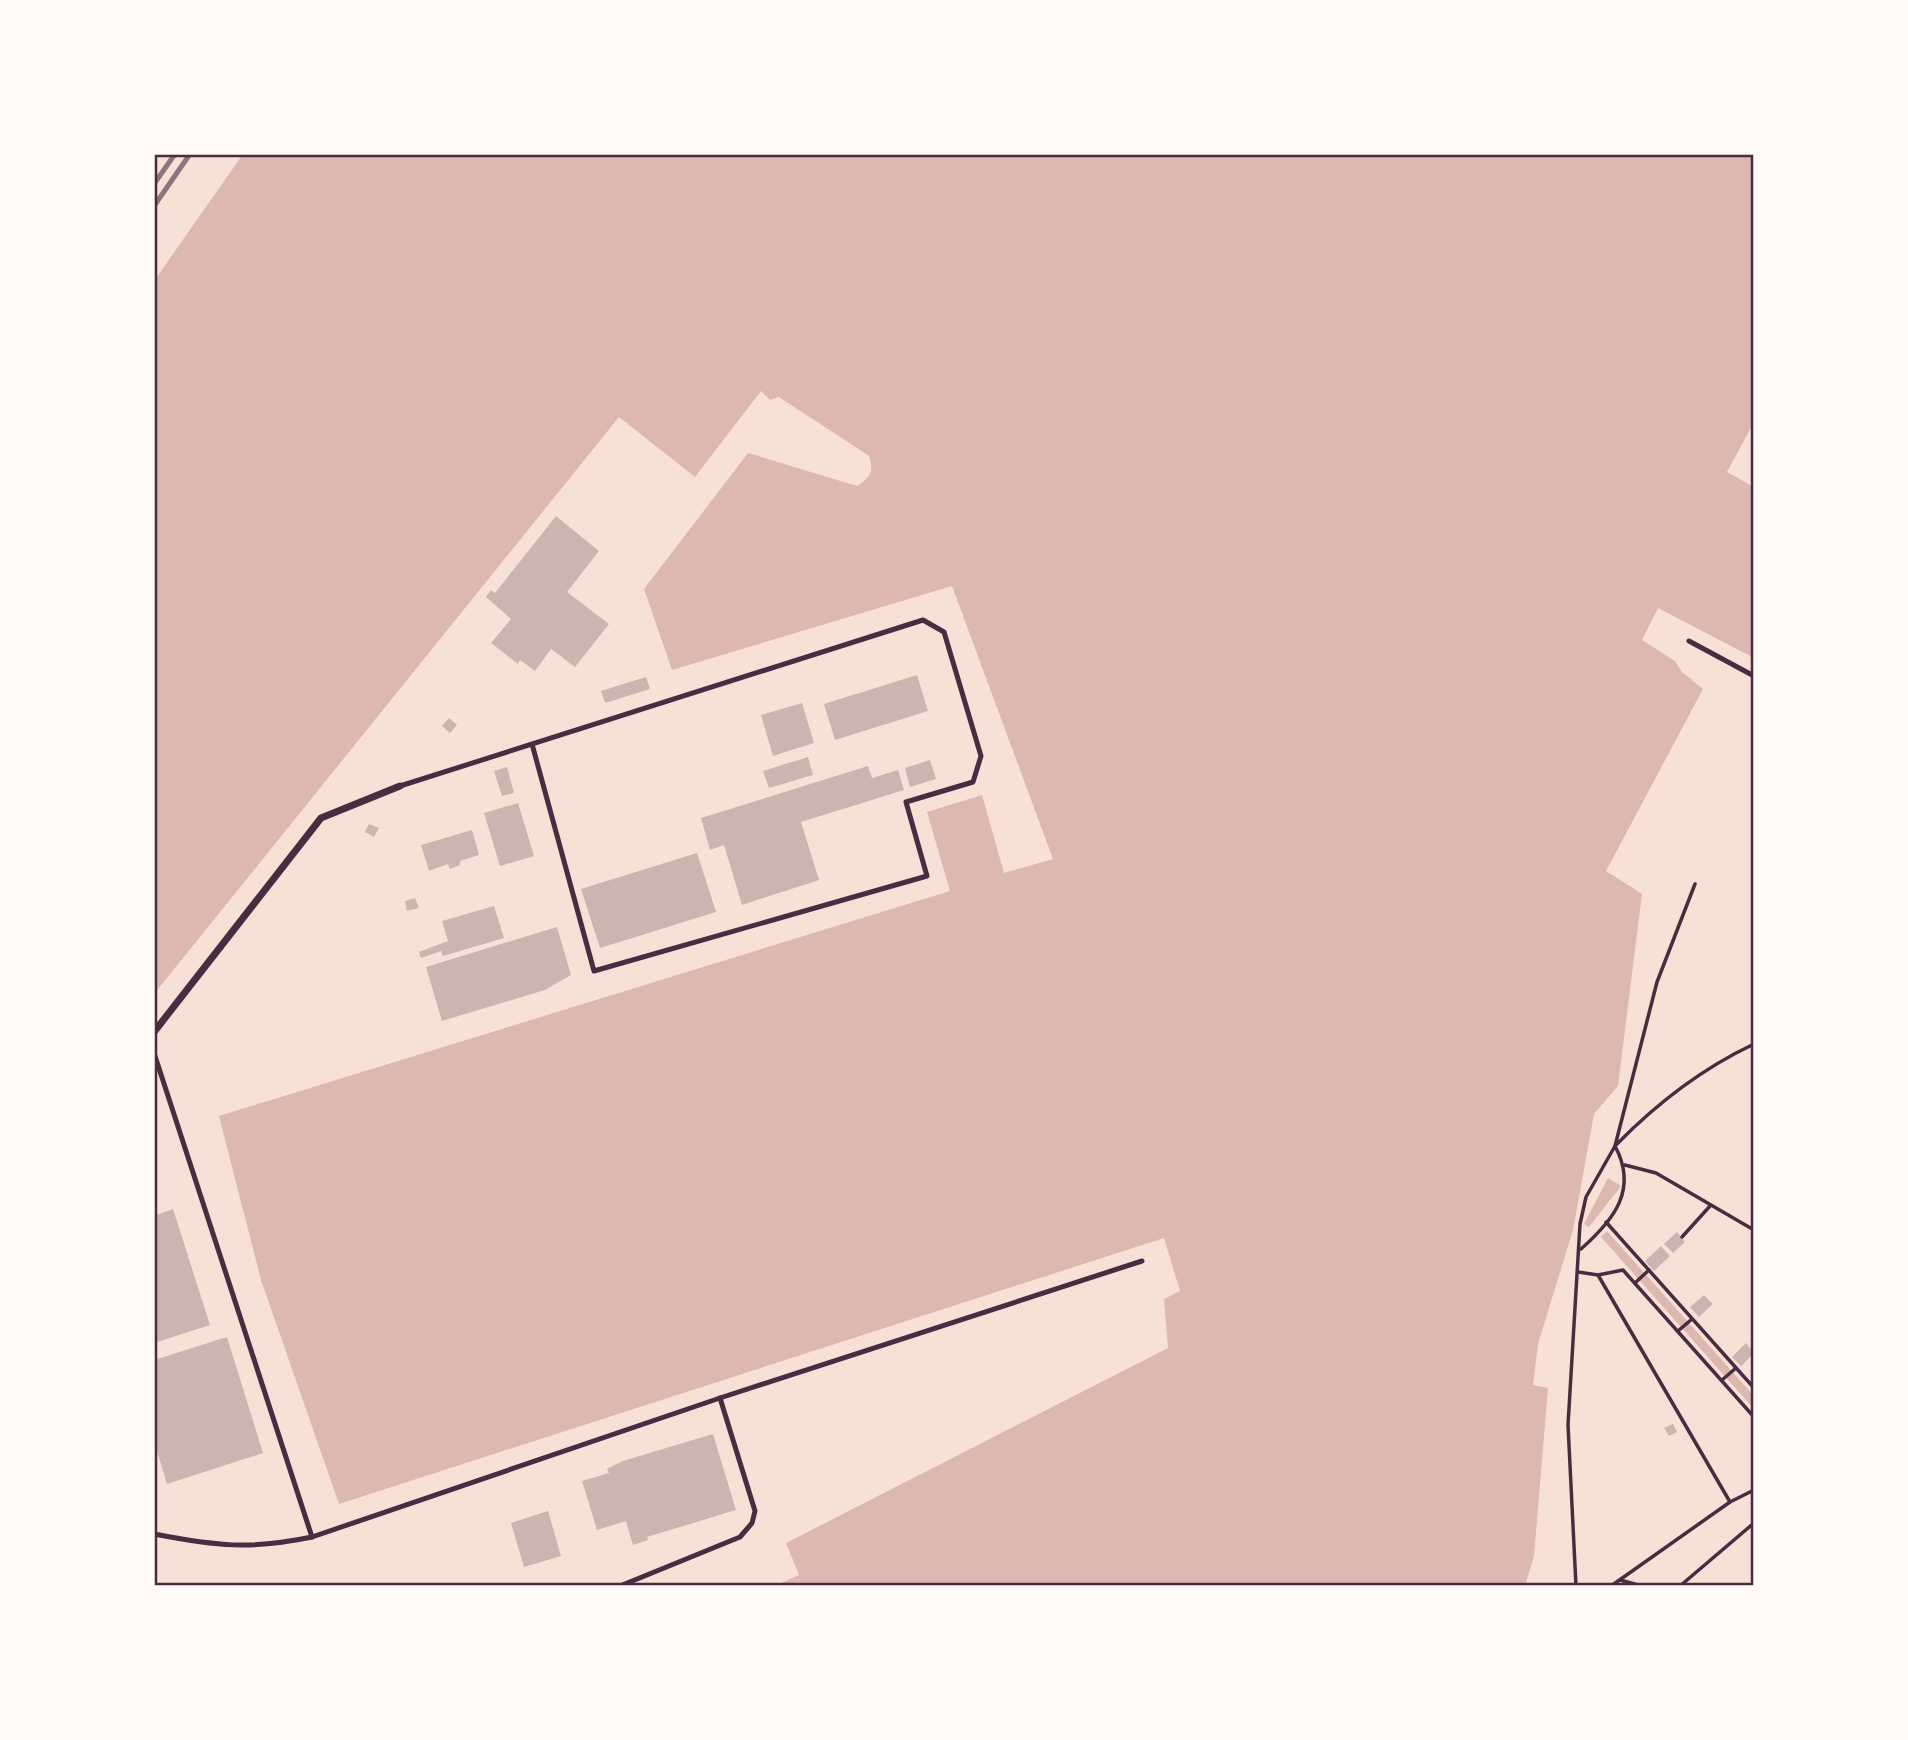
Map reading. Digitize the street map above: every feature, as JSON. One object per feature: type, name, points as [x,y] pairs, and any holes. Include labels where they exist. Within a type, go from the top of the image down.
[{"type":"street","points":[[154,1032],[321,818],[400,786]]},
{"type":"lane","points":[[400,786],[532,744],[923,620],[944,632],[981,755],[973,782],[906,802],[927,876],[594,971],[532,744]]},
{"type":"lane","points":[[1689,641],[1754,676]]},
{"type":"lane","points":[[154,1054],[313,1537]]},
{"type":"lane","points":[[154,1534],[223,1547],[273,1545],[313,1537],[720,1398],[1142,1261]]},
{"type":"lane","points":[[620,1586],[740,1537],[752,1522],[755,1511],[720,1398]]},
{"type":"path","points":[[1580,1250],[1606,1222],[1626,1185],[1625,1165],[1615,1146],[1657,982],[1695,884]]},
{"type":"path","points":[[1576,1586],[1568,1425],[1580,1224],[1586,1197],[1615,1146],[1641,1119],[1699,1073],[1754,1044]]},
{"type":"path","points":[[1625,1165],[1656,1173],[1754,1230]]},
{"type":"path","points":[[1682,1237],[1710,1206]]},
{"type":"path","points":[[1606,1222],[1754,1388]]},
{"type":"path","points":[[1578,1272],[1598,1275],[1622,1270],[1754,1417]]},
{"type":"path","points":[[1635,1283],[1649,1270]]},
{"type":"path","points":[[1598,1275],[1730,1502]]},
{"type":"path","points":[[1678,1331],[1692,1319]]},
{"type":"path","points":[[1722,1380],[1736,1367]]},
{"type":"path","points":[[1611,1586],[1730,1502],[1754,1490]]},
{"type":"path","points":[[1680,1586],[1754,1523]]},
{"type":"path","points":[[1620,1580],[1642,1586]]},
{"type":"shaded area","points":[[243,154],[1754,154],[1754,422],[1727,472],[1754,487],[1754,658],[1658,608],[1642,640],[1675,661],[1682,672],[1703,689],[1606,871],[1642,894],[1618,1086],[1594,1114],[1573,1230],[1538,1344],[1533,1385],[1548,1388],[1534,1556],[1525,1586],[774,1586],[799,1575],[786,1543],[1168,1348],[1164,1299],[1180,1291],[1164,1238],[339,1504],[261,1280],[219,1116],[950,891],[927,812],[982,795],[1004,873],[1053,859],[952,586],[672,670],[644,589],[748,453],[857,486],[870,473],[869,456],[779,397],[770,400],[761,391],[695,477],[619,417],[154,994],[154,281]]},
{"type":"shaded area","points":[[1608,1178],[1621,1186],[1589,1227],[1584,1224]]},
{"type":"shaded area","points":[[1607,1231],[1754,1396],[1754,1409],[1601,1237]]},
{"type":"building","points":[[556,516],[599,551],[567,592],[609,624],[575,667],[551,649],[535,671],[520,660],[518,664],[491,643],[511,619],[486,597],[491,590],[495,593]]},
{"type":"building","points":[[917,675],[928,711],[835,740],[824,704]]},
{"type":"building","points":[[646,677],[650,689],[605,703],[601,691]]},
{"type":"building","points":[[802,703],[814,743],[773,756],[761,715]]},
{"type":"building","points":[[449,718],[457,725],[450,733],[442,726]]},
{"type":"building","points":[[808,757],[813,775],[769,788],[763,771]]},
{"type":"building","points":[[930,760],[936,779],[910,787],[905,768]]},
{"type":"building","points":[[868,766],[872,778],[898,770],[904,790],[801,822],[819,880],[742,905],[724,845],[710,850],[701,818]]},
{"type":"building","points":[[507,767],[514,793],[502,796],[494,771]]},
{"type":"building","points":[[518,803],[534,856],[500,866],[484,813]]},
{"type":"building","points":[[369,824],[379,828],[374,837],[365,832]]},
{"type":"building","points":[[472,830],[479,855],[460,861],[460,865],[450,869],[448,864],[429,871],[421,845]]},
{"type":"building","points":[[697,853],[716,912],[600,948],[581,889]]},
{"type":"building","points":[[415,898],[419,908],[407,911],[405,901]]},
{"type":"building","points":[[494,906],[504,938],[443,956],[441,951],[421,958],[419,952],[448,941],[442,921]]},
{"type":"building","points":[[557,927],[571,975],[545,990],[442,1021],[426,967]]},
{"type":"building","points":[[173,1209],[210,1325],[154,1343],[154,1216]]},
{"type":"building","points":[[1677,1232],[1685,1242],[1673,1253],[1664,1244]]},
{"type":"building","points":[[1661,1246],[1670,1256],[1654,1271],[1645,1261]]},
{"type":"building","points":[[1704,1295],[1713,1304],[1699,1317],[1690,1307]]},
{"type":"building","points":[[227,1337],[263,1453],[167,1484],[154,1441],[154,1360]]},
{"type":"building","points":[[1746,1343],[1754,1353],[1741,1366],[1732,1357]]},
{"type":"building","points":[[1673,1424],[1677,1432],[1669,1436],[1664,1428]]},
{"type":"building","points":[[713,1434],[736,1510],[647,1537],[648,1540],[633,1545],[626,1521],[597,1530],[582,1481],[609,1473],[607,1469],[623,1461]]},
{"type":"building","points":[[548,1511],[561,1556],[524,1567],[511,1523]]},
{"type":"railway","points":[[154,184],[175,154]]},
{"type":"railway","points":[[154,206],[190,154]]}]
